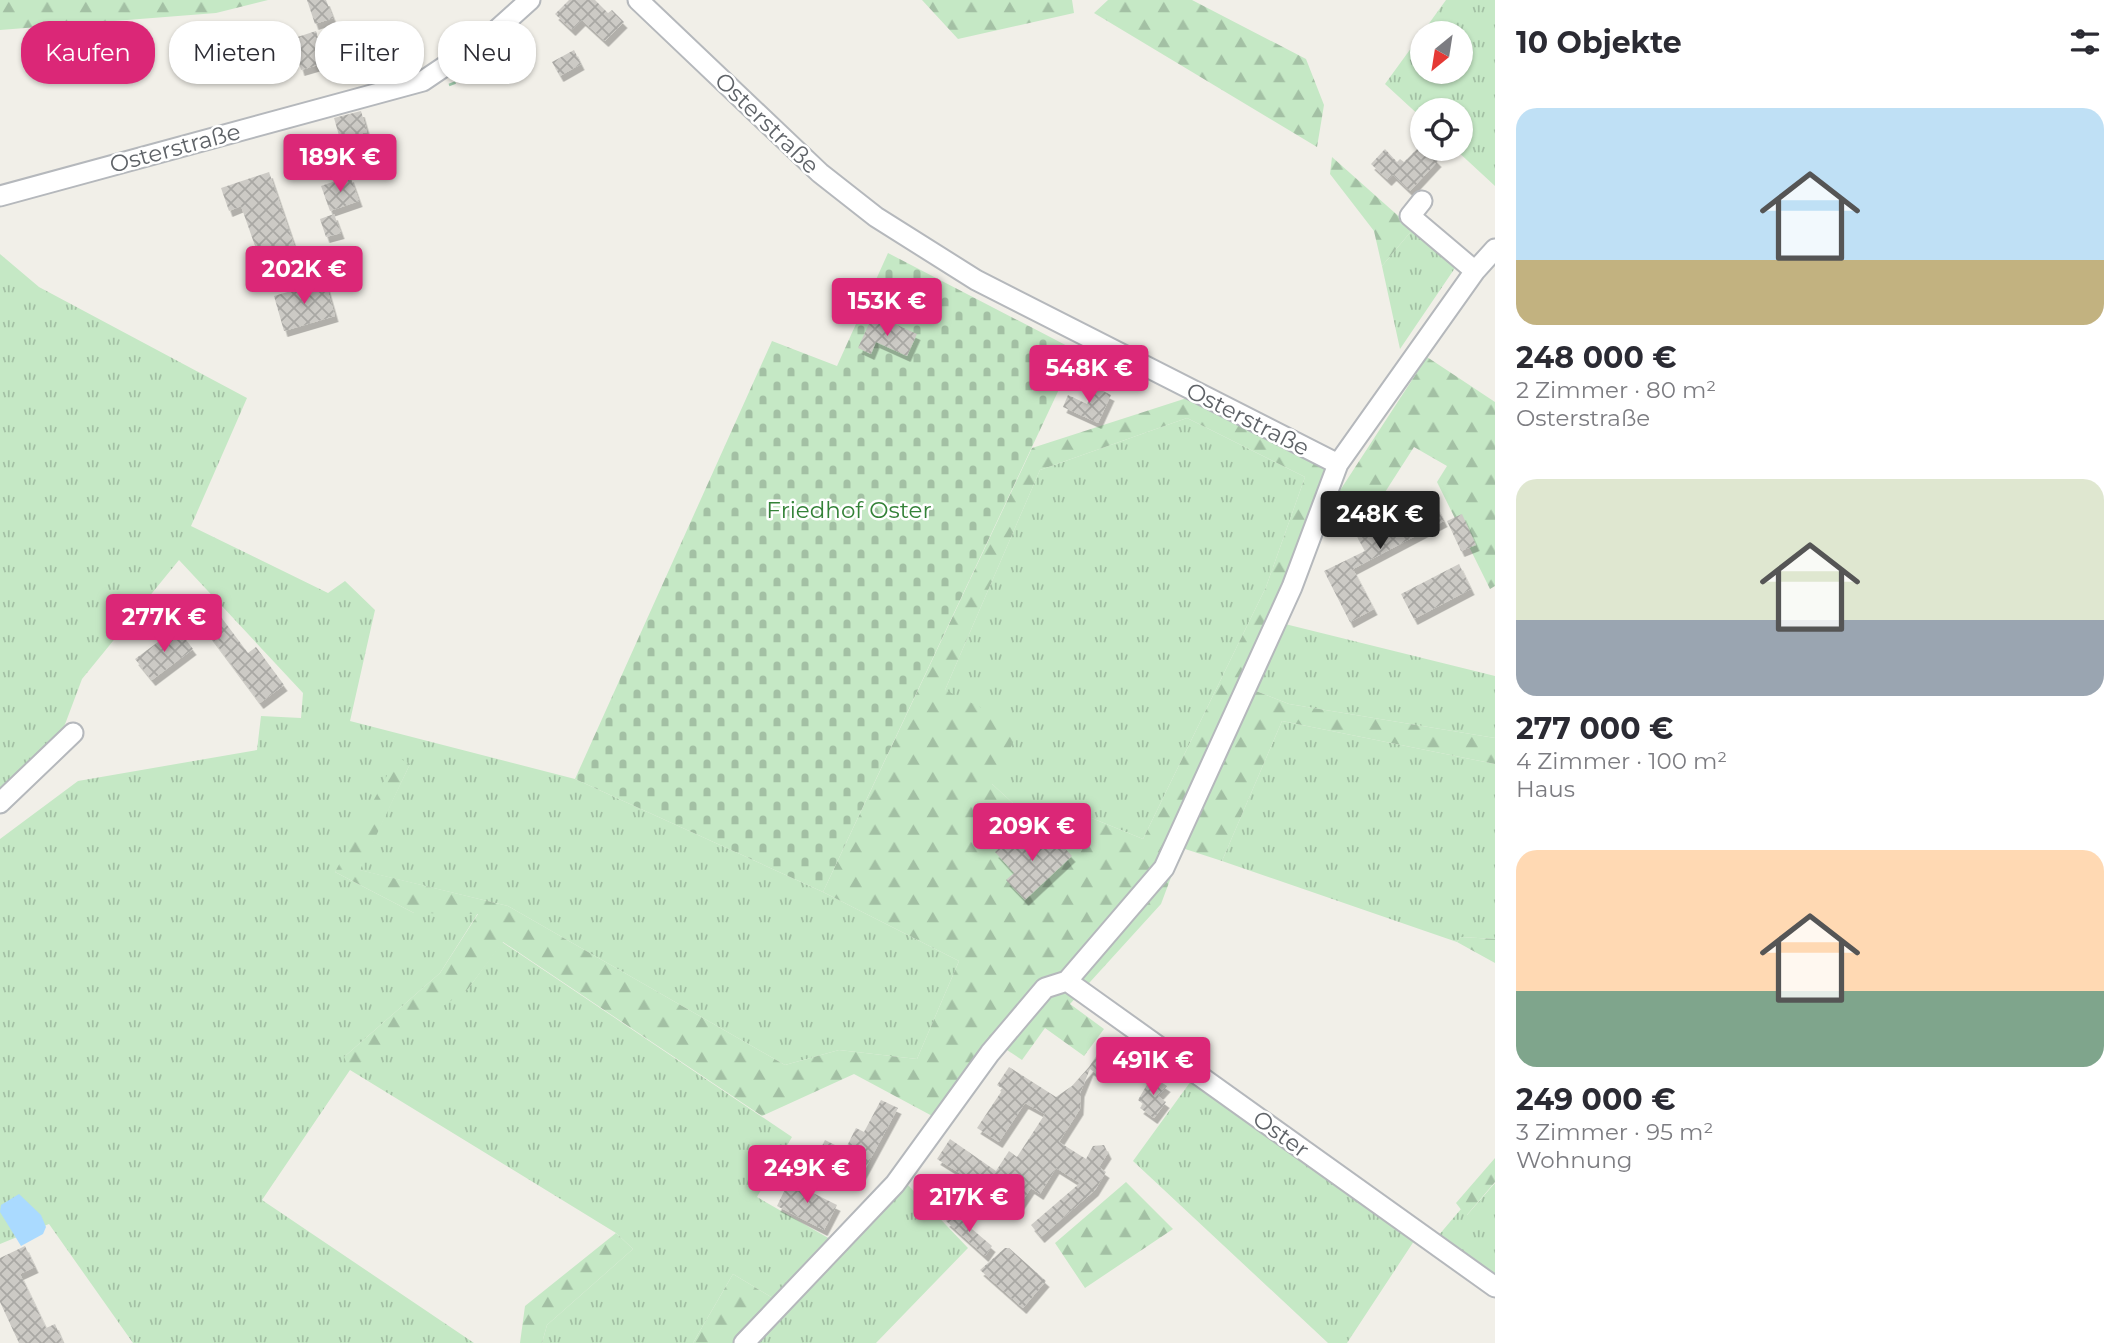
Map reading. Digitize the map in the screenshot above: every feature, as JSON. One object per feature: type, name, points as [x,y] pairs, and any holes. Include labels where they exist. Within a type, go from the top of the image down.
[{"type":"street","name":"Osterstraße","points":[[0,196],[423,80],[491,35],[530,0]]},
{"type":"street","name":"Osterstraße","points":[[638,0],[820,173],[876,217],[987,286],[1338,464],[1475,271],[1495,249]]},
{"type":"street","points":[[1422,201],[1410,216],[1475,271]]},
{"type":"street","points":[[744,1343],[895,1184],[990,1052],[1045,988],[1068,981],[1164,868],[1292,587],[1338,464]]},
{"type":"street","points":[[0,803],[73,733]]},
{"type":"street","name":"Oster","points":[[1068,981],[1495,1287]]},
{"type":"green space","points":[[0,0],[268,0],[216,13],[114,21],[21,21],[21,28],[0,30]]},
{"type":"green space","points":[[922,0],[1072,0],[1074,13],[958,39]]},
{"type":"green space","points":[[1108,0],[1192,0],[1306,59],[1324,105],[1317,147],[1094,13]]},
{"type":"green space","points":[[1446,0],[1495,0],[1495,186],[1468,161],[1473,161],[1473,98],[1410,98],[1410,107],[1385,84],[1410,50],[1410,84],[1474,84],[1474,21],[1431,21]]},
{"type":"green space","points":[[1332,157],[1413,229],[1382,266],[1374,231],[1330,174]]},
{"type":"green space","points":[[1413,229],[1457,265],[1400,349],[1382,266]]},
{"type":"green space","name":"Friedhof Oster","points":[[888,253],[1077,351],[823,892],[575,779],[772,341],[837,366]]},
{"type":"green space","points":[[0,254],[39,287],[247,398],[191,526],[328,593],[345,581],[375,610],[350,721],[575,779],[823,892],[959,961],[917,1059],[839,1050],[785,1065],[508,906],[359,870],[410,764],[335,872],[414,913],[478,913],[440,973],[344,1057],[468,989],[502,942],[792,1137],[757,1197],[830,1239],[776,1300],[733,1274],[693,1343],[542,1343],[547,1325],[633,1249],[616,1233],[350,1070],[262,1200],[474,1343],[133,1343],[49,1224],[0,1244],[0,839],[78,781],[257,750],[261,716],[301,718],[303,693],[179,560],[82,679],[61,735],[0,794]]},
{"type":"green space","points":[[1427,357],[1495,402],[1495,586],[1490,589],[1437,482],[1447,466],[1414,447],[1371,514],[1337,495]]},
{"type":"green space","points":[[1190,397],[1330,468],[1183,847],[1256,691],[1289,704],[1495,738],[1495,764],[1282,721],[1222,861],[1182,848],[1161,904],[1070,1004],[1104,1029],[1084,1056],[1045,1028],[1022,1060],[992,1040],[936,1118],[854,1074],[762,1116],[503,942],[468,989],[350,1070],[344,1057],[440,973],[478,914],[414,913],[335,872],[397,757],[410,764],[360,870],[508,906],[785,1065],[839,1050],[917,1059],[959,961],[823,892],[1032,448]],"holes":[[[1187,418],[1305,477],[1266,587],[1143,839],[1067,808],[1040,828],[992,784],[1021,727],[945,690],[1040,470]]]},
{"type":"green space","points":[[1187,418],[1305,477],[1266,587],[1143,839],[1067,808],[1040,828],[992,784],[945,690],[1040,470]]},
{"type":"green space","points":[[1285,624],[1495,676],[1495,738],[1289,704],[1256,691]]},
{"type":"green space","points":[[1282,721],[1495,764],[1495,939],[1461,937],[1457,942],[1222,861]]},
{"type":"green space","points":[[1461,937],[1495,939],[1495,963],[1457,942]]},
{"type":"green space","points":[[1191,1081],[1416,1238],[1347,1343],[1328,1343],[1133,1161]]},
{"type":"green space","points":[[1495,1158],[1495,1182],[1466,1216],[1456,1203]]},
{"type":"green space","points":[[1126,1182],[1173,1229],[1085,1288],[1055,1243]]},
{"type":"green space","points":[[906,1183],[968,1248],[876,1343],[754,1343]]},
{"type":"green space","points":[[1495,1183],[1495,1276],[1438,1236],[1461,1209],[1467,1215]]},
{"type":"green space","points":[[616,1233],[633,1249],[547,1325],[542,1343],[520,1343],[525,1306]]},
{"type":"green space","points":[[733,1274],[776,1300],[738,1343],[693,1343]]},
{"type":"water","points":[[19,1194],[41,1215],[46,1227],[43,1234],[21,1246],[0,1212],[1,1205]]},
{"type":"building","points":[[307,0],[326,0],[333,18],[315,21],[315,24]]},
{"type":"building","points":[[569,0],[595,0],[608,13],[612,10],[624,22],[605,41],[582,20],[572,30],[555,14]]},
{"type":"building","points":[[315,31],[315,66],[301,70],[301,36]]},
{"type":"building","points":[[574,50],[581,64],[560,76],[552,62]]},
{"type":"building","points":[[361,111],[367,132],[340,139],[334,118]]},
{"type":"building","points":[[1385,149],[1397,162],[1400,159],[1404,162],[1410,156],[1410,161],[1438,161],[1410,191],[1393,175],[1388,180],[1371,164]]},
{"type":"building","points":[[269,172],[295,248],[260,260],[241,206],[229,211],[221,188]]},
{"type":"building","points":[[350,176],[359,201],[330,211],[321,186]]},
{"type":"building","points":[[334,214],[341,233],[326,237],[320,219]]},
{"type":"building","points":[[325,281],[335,316],[284,331],[274,296]]},
{"type":"building","points":[[871,319],[892,329],[895,324],[917,334],[907,356],[876,342],[871,354],[858,348]]},
{"type":"building","points":[[1095,387],[1111,395],[1098,423],[1063,407],[1068,395],[1087,404]]},
{"type":"building","points":[[1430,494],[1444,521],[1353,569],[1374,609],[1350,622],[1324,571],[1365,551],[1355,533]]},
{"type":"building","points":[[1462,514],[1476,545],[1461,551],[1447,521]]},
{"type":"building","points":[[1459,564],[1471,589],[1414,619],[1401,594]]},
{"type":"building","points":[[221,617],[248,653],[256,647],[284,685],[260,703],[205,629]]},
{"type":"building","points":[[177,628],[193,649],[152,680],[135,659]]},
{"type":"building","points":[[1016,833],[1035,853],[1054,836],[1072,856],[1025,900],[1006,880],[1014,873],[995,852]]},
{"type":"building","points":[[1107,1040],[1119,1048],[1101,1077],[1090,1069],[1081,1091],[1080,1109],[1059,1142],[1086,1159],[1093,1146],[1104,1145],[1108,1153],[1099,1167],[1106,1172],[1095,1190],[1041,1237],[1031,1225],[1080,1183],[1056,1168],[1040,1194],[1031,1188],[1017,1209],[937,1159],[950,1139],[996,1171],[1009,1151],[1017,1157],[1045,1114],[1025,1103],[999,1142],[977,1128],[1003,1089],[997,1085],[1009,1067],[1056,1097],[1072,1086],[1089,1067]]},
{"type":"building","points":[[1152,1076],[1167,1086],[1158,1096],[1166,1102],[1154,1118],[1140,1108],[1143,1104],[1138,1100]]},
{"type":"building","points":[[881,1100],[898,1108],[858,1182],[815,1160],[825,1140],[845,1150],[856,1128],[864,1132]]},
{"type":"building","points":[[789,1181],[837,1205],[824,1230],[777,1206]]},
{"type":"building","points":[[953,1213],[992,1246],[985,1256],[946,1221]]},
{"type":"building","points":[[25,1246],[35,1267],[20,1274],[46,1328],[55,1324],[63,1343],[19,1343],[0,1302],[0,1258]]},
{"type":"building","points":[[1005,1248],[1009,1248],[1046,1281],[1023,1308],[980,1270]]}]
